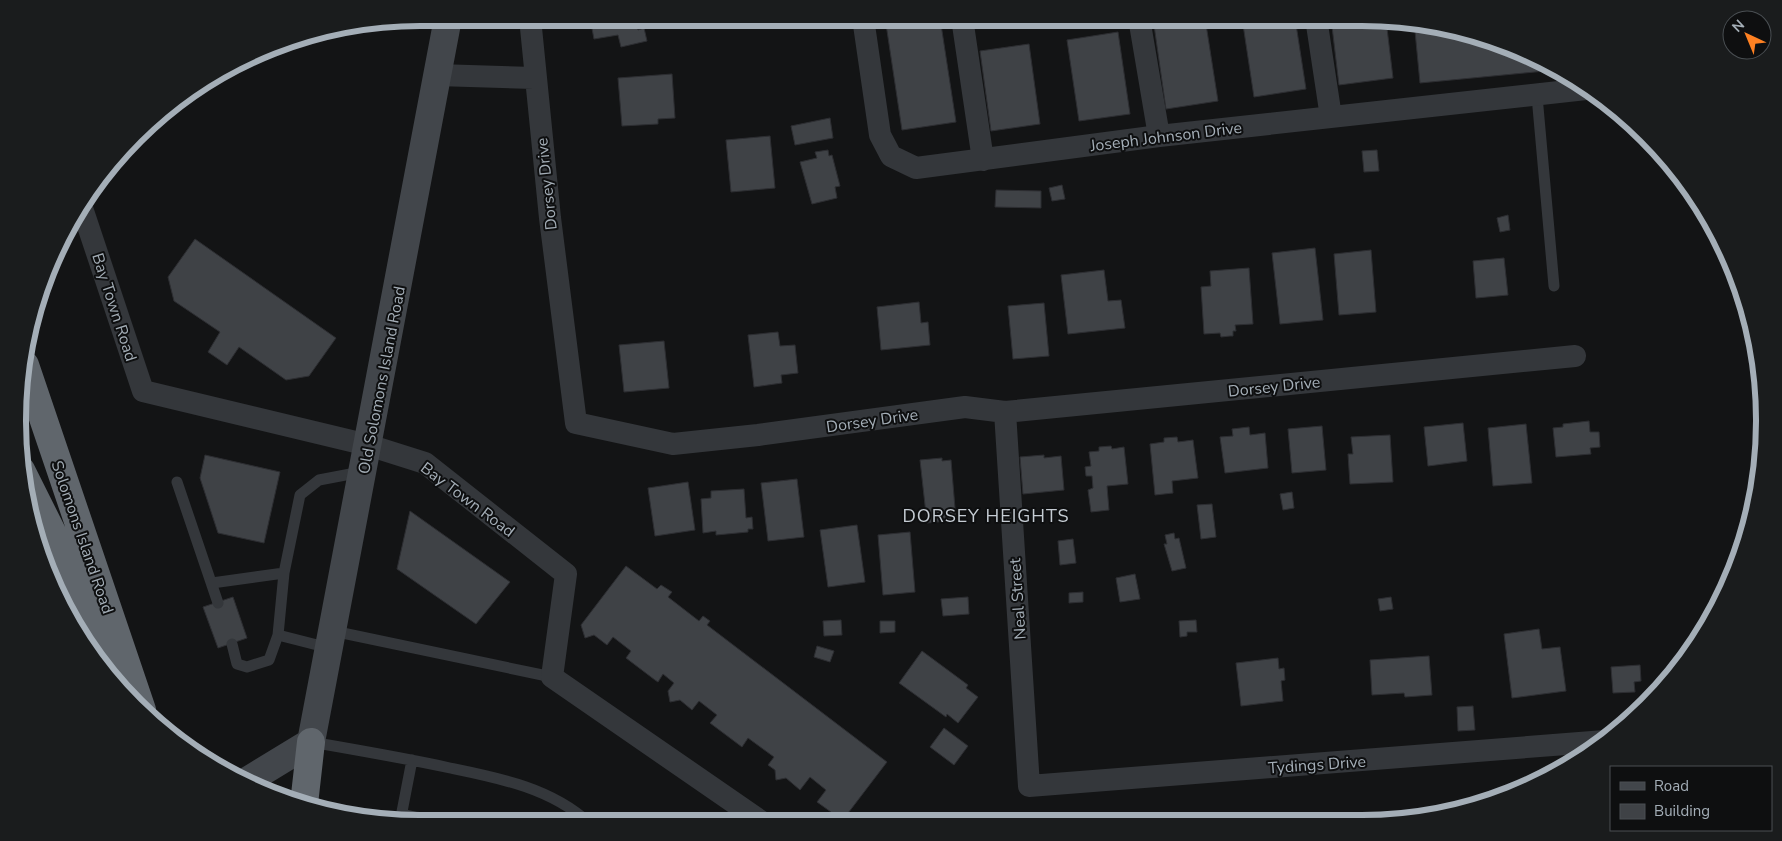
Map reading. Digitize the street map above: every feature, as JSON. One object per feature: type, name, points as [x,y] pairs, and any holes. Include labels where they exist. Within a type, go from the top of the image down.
[{"type":"highway","name":"Solomons Island Road","points":[[29,379],[136,693]]},
{"type":"highway","points":[[34,496],[56,540],[87,630]]},
{"type":"highway","points":[[305,797],[311,742]]},
{"type":"main road","name":"Old Solomons Island Road","points":[[311,742],[447,26]]},
{"type":"main road","points":[[253,777],[311,742]]},
{"type":"street","name":"Dorsey Drive","points":[[531,26],[548,209],[576,423],[673,444],[965,408],[1005,412],[1576,356]]},
{"type":"street","name":"Joseph Johnson Drive","points":[[864,26],[880,135],[891,156],[916,168],[1159,136],[1577,90]]},
{"type":"street","points":[[963,26],[982,160]]},
{"type":"street","points":[[1140,26],[1159,136]]},
{"type":"street","points":[[1317,26],[1331,117]]},
{"type":"street","points":[[438,75],[534,78]]},
{"type":"street","name":"Bay Town Road","points":[[84,215],[143,391],[368,445],[425,463],[566,574],[552,677]]},
{"type":"street","name":"Neal Street","points":[[1005,412],[1029,786]]},
{"type":"street","points":[[552,677],[752,815]]},
{"type":"street","name":"Tydings Drive","points":[[1029,786],[1589,742]]},
{"type":"lane","points":[[1537,96],[1554,286]]},
{"type":"lane","points":[[232,644],[237,664],[247,667],[269,660],[278,635],[284,573],[300,495],[319,480],[363,472]]},
{"type":"lane","points":[[177,482],[218,602]]},
{"type":"lane","points":[[212,583],[284,573]]},
{"type":"lane","points":[[278,635],[331,640],[476,662],[552,677]]},
{"type":"lane","points":[[311,742],[518,782],[575,810],[580,815]]},
{"type":"lane","points":[[402,814],[412,760]]},
{"type":"building","points":[[592,26],[637,26],[638,30],[644,28],[647,41],[621,47],[618,35],[594,39]]},
{"type":"building","points":[[886,26],[941,26],[956,122],[902,130]]},
{"type":"building","points":[[1154,26],[1206,26],[1218,101],[1166,109]]},
{"type":"building","points":[[1243,26],[1296,26],[1306,89],[1254,97]]},
{"type":"building","points":[[1332,26],[1387,27],[1393,78],[1339,85]]},
{"type":"building","points":[[1415,31],[1438,34],[1488,47],[1544,71],[1420,83]]},
{"type":"building","points":[[1118,32],[1130,114],[1079,121],[1067,40]]},
{"type":"building","points":[[1029,44],[1040,124],[991,131],[980,51]]},
{"type":"building","points":[[672,74],[675,118],[658,119],[658,124],[622,126],[618,78]]},
{"type":"building","points":[[830,118],[833,138],[795,145],[791,126]]},
{"type":"building","points":[[770,136],[775,188],[731,192],[726,140]]},
{"type":"building","points":[[828,150],[829,156],[832,155],[840,186],[835,187],[837,198],[812,204],[800,162],[817,158],[815,152]]},
{"type":"building","points":[[1377,150],[1379,171],[1364,172],[1362,151]]},
{"type":"building","points":[[1062,185],[1065,199],[1052,201],[1049,188]]},
{"type":"building","points":[[996,190],[1041,191],[1041,208],[995,207]]},
{"type":"building","points":[[1508,215],[1510,230],[1500,232],[1497,218]]},
{"type":"building","points":[[195,239],[336,338],[309,376],[286,380],[239,347],[227,365],[208,352],[220,332],[174,301],[168,277]]},
{"type":"building","points":[[1315,248],[1323,320],[1280,324],[1272,253]]},
{"type":"building","points":[[1371,250],[1376,312],[1339,315],[1334,254]]},
{"type":"building","points":[[1504,258],[1508,295],[1476,298],[1473,261]]},
{"type":"building","points":[[1249,268],[1253,324],[1235,325],[1236,331],[1233,331],[1233,336],[1221,337],[1220,333],[1204,334],[1201,287],[1211,286],[1210,271]]},
{"type":"building","points":[[1104,270],[1108,301],[1121,300],[1125,328],[1068,334],[1061,275]]},
{"type":"building","points":[[919,302],[921,323],[928,322],[930,345],[881,350],[877,307]]},
{"type":"building","points":[[1044,303],[1049,356],[1013,359],[1008,306]]},
{"type":"building","points":[[778,332],[780,346],[795,345],[798,373],[781,375],[782,383],[754,387],[748,335]]},
{"type":"building","points":[[664,341],[669,388],[624,392],[619,345]]},
{"type":"building","points":[[1589,421],[1590,432],[1599,432],[1600,447],[1590,448],[1591,454],[1556,457],[1553,428],[1563,427],[1563,424]]},
{"type":"building","points":[[1463,423],[1467,461],[1428,466],[1424,427]]},
{"type":"building","points":[[1526,424],[1532,483],[1493,486],[1488,428]]},
{"type":"building","points":[[1322,426],[1326,470],[1292,473],[1288,429]]},
{"type":"building","points":[[1249,427],[1250,435],[1265,433],[1268,468],[1225,473],[1220,437],[1233,436],[1232,429]]},
{"type":"building","points":[[1390,435],[1393,482],[1350,484],[1348,454],[1353,454],[1351,437]]},
{"type":"building","points":[[1177,437],[1178,442],[1193,440],[1198,478],[1172,481],[1173,493],[1155,495],[1150,444],[1164,442],[1164,438]]},
{"type":"building","points":[[1111,446],[1112,449],[1124,447],[1128,484],[1107,486],[1109,510],[1091,512],[1088,490],[1093,488],[1092,476],[1086,476],[1085,467],[1091,466],[1089,452],[1099,451],[1099,447]]},
{"type":"building","points":[[205,455],[280,472],[264,543],[218,533],[200,478]]},
{"type":"building","points":[[1044,455],[1044,458],[1061,456],[1064,490],[1023,494],[1020,457]]},
{"type":"building","points":[[942,458],[942,461],[951,460],[956,520],[927,523],[920,460]]},
{"type":"building","points":[[797,479],[804,537],[768,541],[761,483]]},
{"type":"building","points":[[688,482],[695,530],[655,536],[648,488]]},
{"type":"building","points":[[744,489],[746,518],[752,517],[753,529],[748,529],[748,532],[716,535],[716,531],[703,533],[701,499],[711,498],[711,491]]},
{"type":"building","points":[[1292,492],[1294,508],[1283,510],[1280,494]]},
{"type":"building","points":[[1212,504],[1216,537],[1201,539],[1197,505]]},
{"type":"building","points":[[410,511],[510,582],[476,624],[397,569]]},
{"type":"building","points":[[857,525],[865,582],[828,587],[820,530]]},
{"type":"building","points":[[910,532],[915,592],[883,595],[878,535]]},
{"type":"building","points":[[1174,533],[1175,539],[1179,538],[1186,568],[1172,571],[1164,544],[1167,544],[1165,535]]},
{"type":"building","points":[[1073,539],[1076,563],[1060,565],[1058,541]]},
{"type":"building","points":[[626,566],[657,589],[661,585],[672,592],[668,597],[699,621],[703,616],[710,621],[707,625],[887,762],[847,815],[831,815],[831,812],[817,802],[826,790],[810,777],[800,790],[786,778],[776,780],[775,770],[768,765],[774,757],[748,738],[742,747],[710,723],[717,715],[699,701],[692,710],[680,700],[670,702],[668,691],[674,683],[663,674],[658,682],[655,680],[626,658],[631,651],[613,637],[607,645],[594,635],[585,638],[581,625]]},
{"type":"building","points":[[1135,574],[1140,599],[1120,602],[1116,578]]},
{"type":"building","points":[[1083,592],[1083,602],[1069,603],[1069,593]]},
{"type":"building","points":[[233,597],[247,638],[218,648],[203,607]]},
{"type":"building","points":[[968,597],[969,614],[943,616],[941,599]]},
{"type":"building","points":[[1391,597],[1393,609],[1380,611],[1378,599]]},
{"type":"building","points":[[841,620],[842,635],[824,636],[823,621]]},
{"type":"building","points":[[1196,620],[1197,632],[1187,632],[1187,636],[1180,637],[1179,621]]},
{"type":"building","points":[[880,621],[895,621],[895,632],[880,633]]},
{"type":"building","points":[[1539,629],[1542,649],[1560,647],[1566,691],[1512,698],[1504,634]]},
{"type":"building","points":[[817,646],[834,651],[830,662],[814,657]]},
{"type":"building","points":[[922,651],[968,685],[966,688],[978,697],[958,723],[947,714],[946,717],[899,683]]},
{"type":"building","points":[[1429,656],[1432,695],[1405,697],[1404,693],[1372,695],[1370,660]]},
{"type":"building","points":[[1278,658],[1279,669],[1284,668],[1285,680],[1281,681],[1283,701],[1241,706],[1236,663]]},
{"type":"building","points":[[1640,665],[1641,681],[1634,682],[1635,692],[1613,693],[1611,667]]},
{"type":"building","points":[[1473,706],[1475,730],[1458,731],[1457,707]]},
{"type":"building","points":[[944,728],[968,746],[954,765],[930,747]]},
{"type":"district","name":"DORSEY HEIGHTS","points":[[986,516]]}]
